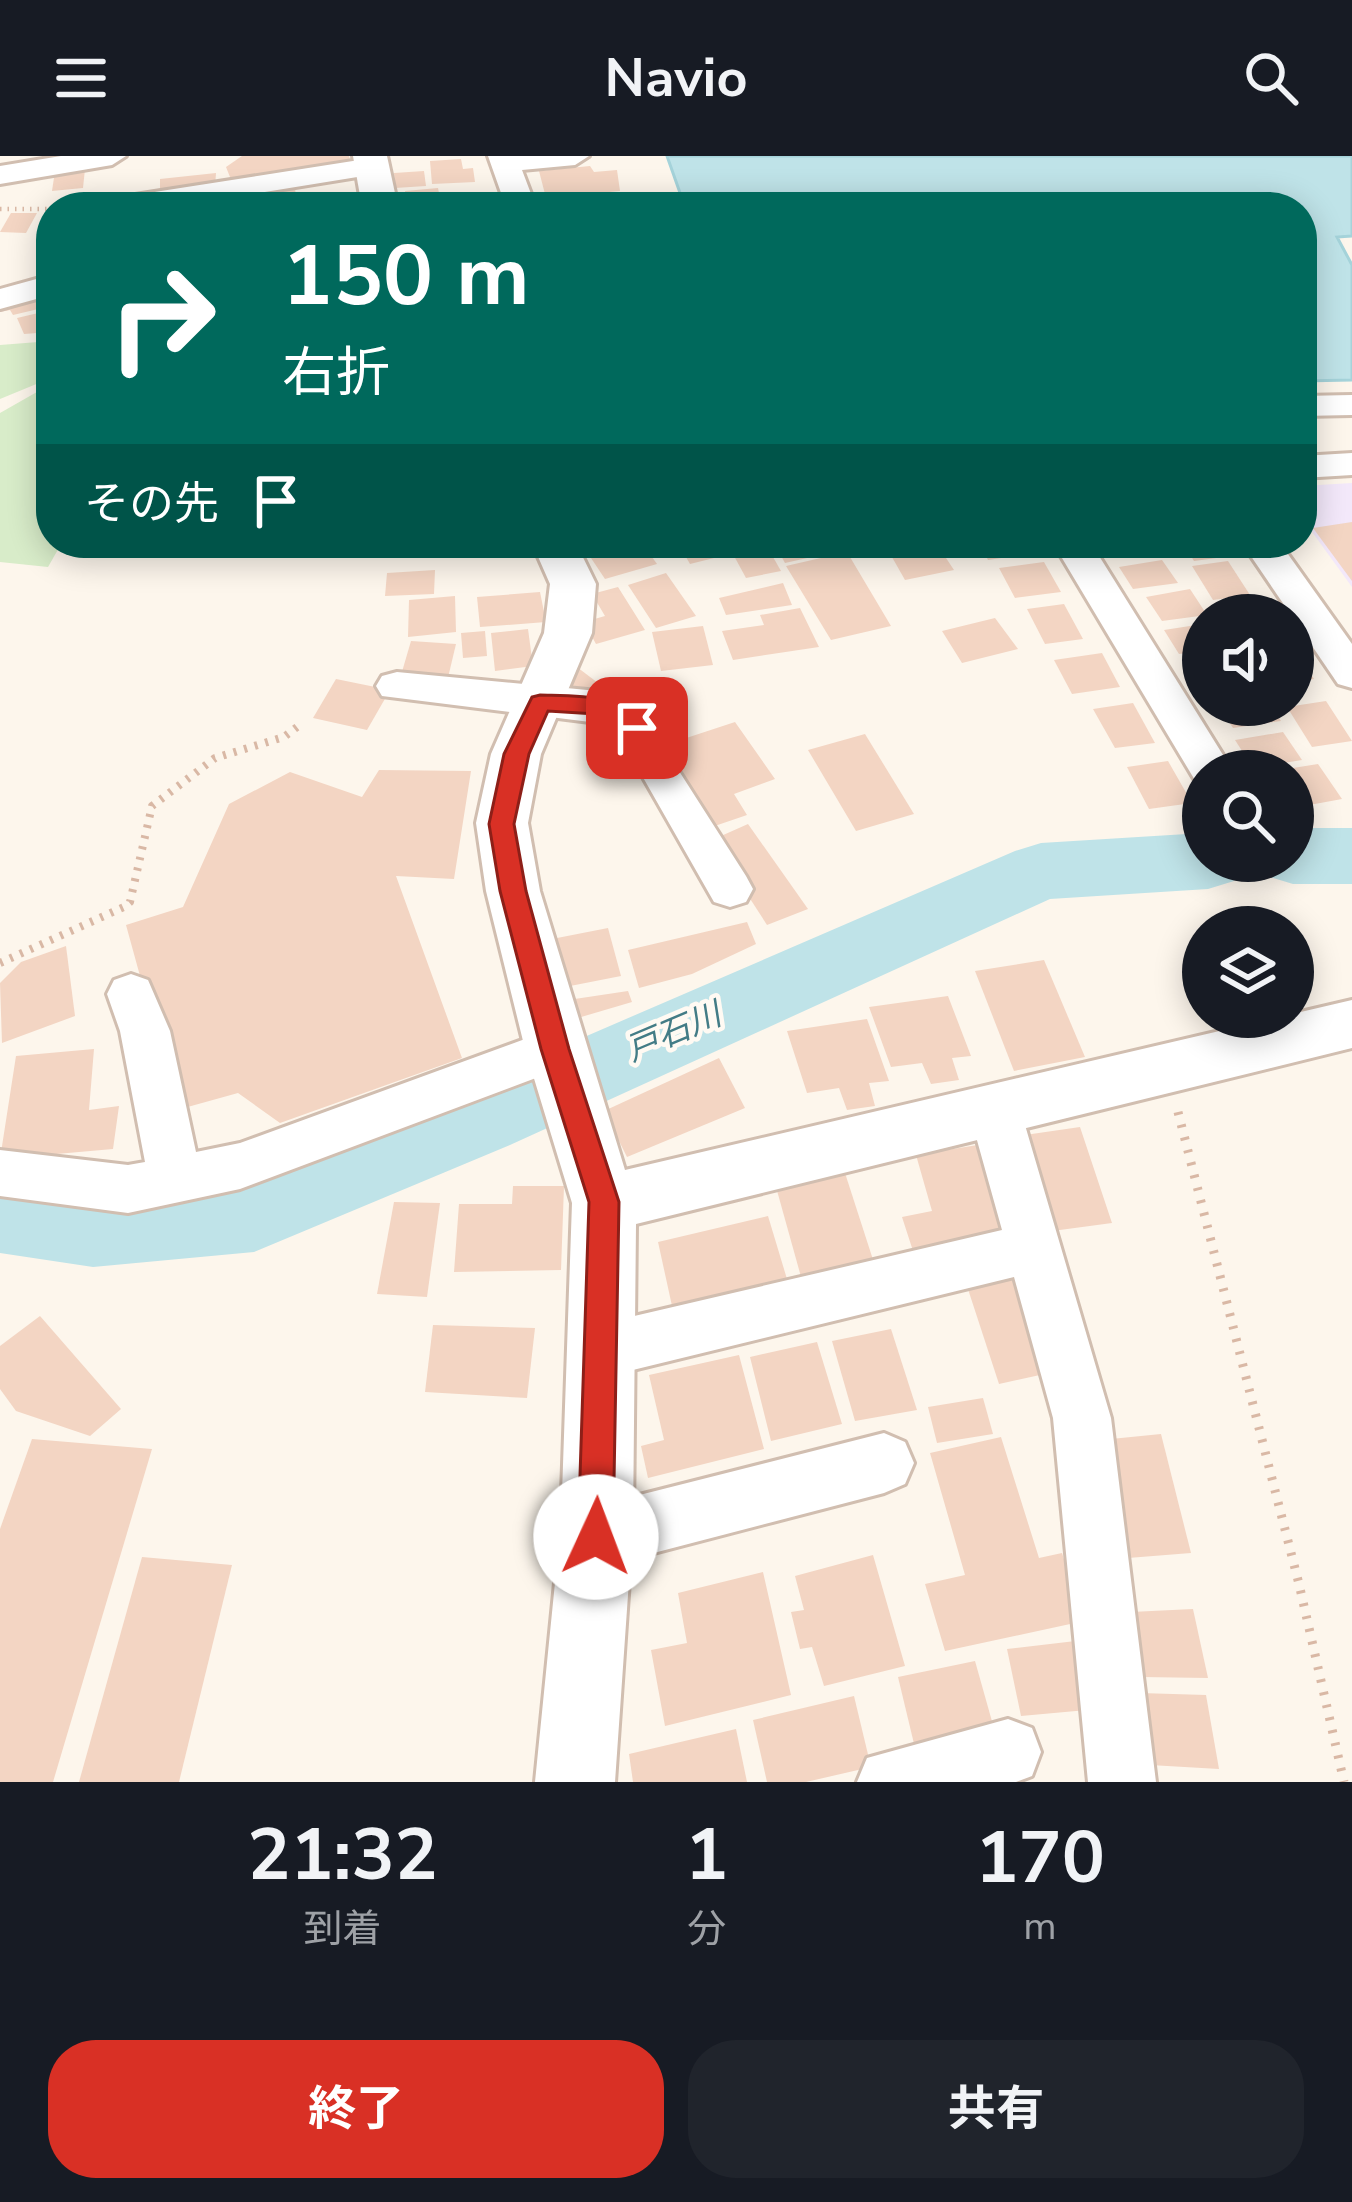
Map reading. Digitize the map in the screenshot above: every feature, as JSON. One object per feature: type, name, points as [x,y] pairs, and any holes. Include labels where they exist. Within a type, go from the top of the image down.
[{"type":"street","points":[[0,175],[112,156]]},
{"type":"street","points":[[508,192],[503,160],[575,156]]},
{"type":"street","points":[[201,192],[371,162],[377,192]]},
{"type":"street","points":[[0,299],[36,289]]},
{"type":"street","points":[[1317,405],[1352,404]]},
{"type":"street","points":[[1317,466],[1352,464]]},
{"type":"street","points":[[561,558],[573,584],[568,633],[516,754],[502,824],[513,891],[564,1079],[604,1202],[596,1537],[575,1782]]},
{"type":"street","points":[[1081,558],[1198,750]]},
{"type":"street","points":[[1271,558],[1352,674]]},
{"type":"street","points":[[397,686],[598,706],[621,715],[637,728],[660,776],[730,889]]},
{"type":"street","points":[[130,994],[145,1031],[176,1179]]},
{"type":"street","points":[[604,1202],[1352,1024]]},
{"type":"street","points":[[0,1173],[128,1189],[241,1166],[564,1079]]},
{"type":"street","points":[[994,1108],[1082,1418],[1122,1782]]},
{"type":"street","points":[[600,1352],[1036,1247]]},
{"type":"street","points":[[596,1537],[884,1463]]},
{"type":"street","points":[[891,1782],[1008,1751]]},
{"type":"path","points":[[0,209],[36,209]]},
{"type":"path","points":[[0,963],[124,907],[130,902],[152,806],[214,758],[284,737],[297,727]]},
{"type":"path","points":[[1167,1070],[1299,1584],[1344,1782]]},
{"type":"shaded area","points":[[1352,483],[1352,587],[1317,539],[1317,485]]},
{"type":"green space","points":[[36,342],[36,384],[0,399],[0,345]]},
{"type":"green space","points":[[36,393],[36,558],[53,558],[48,567],[0,562],[0,413]]},
{"type":"water","points":[[667,156],[1352,156],[1352,236],[1337,237],[1352,265],[1352,380],[1317,381],[1317,192],[680,192]]},
{"type":"building","points":[[242,156],[349,156],[351,163],[232,182],[226,167]]},
{"type":"building","points":[[461,159],[463,169],[473,168],[475,182],[432,184],[430,161]]},
{"type":"building","points":[[590,166],[594,172],[617,170],[620,191],[544,192],[539,171]]},
{"type":"building","points":[[85,169],[83,188],[52,191],[55,171]]},
{"type":"building","points":[[424,171],[426,186],[395,188],[394,173]]},
{"type":"building","points":[[216,173],[215,187],[160,192],[160,179]]},
{"type":"building","points":[[279,185],[280,191],[296,192],[252,192]]},
{"type":"building","points":[[11,213],[36,213],[26,233],[0,232]]},
{"type":"building","points":[[36,296],[36,310],[13,315],[10,310],[0,312],[0,305]]},
{"type":"building","points":[[36,314],[36,333],[24,334],[17,318]]},
{"type":"building","points":[[1352,522],[1352,581],[1317,533],[1317,527]]},
{"type":"building","points":[[591,558],[653,558],[657,564],[605,579]]},
{"type":"building","points":[[735,558],[774,558],[781,571],[746,578]]},
{"type":"building","points":[[821,558],[851,558],[891,626],[831,640],[786,566]]},
{"type":"building","points":[[893,558],[946,558],[954,570],[905,580]]},
{"type":"building","points":[[1162,560],[1178,583],[1133,589],[1119,567]]},
{"type":"building","points":[[1228,561],[1249,594],[1209,594],[1192,566]]},
{"type":"building","points":[[1044,562],[1061,592],[1015,598],[999,568]]},
{"type":"building","points":[[435,570],[434,594],[385,596],[387,573]]},
{"type":"building","points":[[666,573],[696,616],[656,628],[628,585]]},
{"type":"building","points":[[783,583],[792,605],[726,615],[719,598]]},
{"type":"building","points":[[618,587],[645,630],[596,644],[584,622],[605,616],[592,594]]},
{"type":"building","points":[[1190,589],[1193,594],[1182,594],[1182,618],[1162,621],[1146,597]]},
{"type":"building","points":[[540,592],[546,622],[480,627],[477,597]]},
{"type":"building","points":[[455,596],[456,632],[408,637],[409,600]]},
{"type":"building","points":[[1064,604],[1083,639],[1045,644],[1027,609]]},
{"type":"building","points":[[800,608],[819,647],[733,660],[722,631],[764,625],[760,615]]},
{"type":"building","points":[[995,618],[1018,649],[962,663],[942,631]]},
{"type":"building","points":[[703,626],[713,665],[661,671],[652,632]]},
{"type":"building","points":[[1182,627],[1182,654],[1179,654],[1164,630]]},
{"type":"building","points":[[528,629],[533,666],[495,671],[491,633]]},
{"type":"building","points":[[485,631],[487,656],[463,658],[461,633]]},
{"type":"building","points":[[411,641],[456,644],[446,686],[399,682]]},
{"type":"building","points":[[1102,653],[1120,687],[1072,694],[1054,660]]},
{"type":"building","points":[[569,661],[598,683],[600,695],[560,698]]},
{"type":"building","points":[[336,679],[390,690],[367,730],[313,718]]},
{"type":"building","points":[[1326,701],[1352,741],[1312,747],[1299,726],[1314,726],[1314,703]]},
{"type":"building","points":[[1133,703],[1155,743],[1115,748],[1093,709]]},
{"type":"building","points":[[735,722],[775,779],[734,794],[747,815],[703,830],[659,747]]},
{"type":"building","points":[[1283,732],[1295,750],[1241,750],[1235,740]]},
{"type":"building","points":[[865,734],[914,814],[856,831],[808,750]]},
{"type":"building","points":[[1168,761],[1182,786],[1182,804],[1149,809],[1127,767]]},
{"type":"building","points":[[1318,764],[1342,799],[1314,804],[1314,765]]},
{"type":"building","points":[[379,770],[471,771],[454,879],[396,876],[462,1058],[280,1123],[238,1093],[184,1108],[161,1004],[148,1005],[126,925],[183,907],[229,804],[290,772],[362,797]]},
{"type":"building","points":[[748,824],[808,909],[767,925],[712,840]]},
{"type":"building","points":[[747,922],[756,944],[692,974],[639,988],[628,950]]},
{"type":"building","points":[[608,928],[621,976],[565,987],[552,939]]},
{"type":"building","points":[[66,946],[75,1016],[2,1043],[0,983],[21,962]]},
{"type":"building","points":[[1044,960],[1085,1057],[1014,1071],[975,971]]},
{"type":"building","points":[[628,991],[632,1002],[571,1020],[568,1000]]},
{"type":"building","points":[[948,996],[971,1056],[952,1058],[959,1080],[931,1084],[922,1063],[891,1067],[869,1007]]},
{"type":"building","points":[[867,1019],[889,1081],[869,1083],[875,1106],[847,1110],[839,1088],[807,1093],[787,1031]]},
{"type":"building","points":[[94,1049],[89,1110],[119,1106],[113,1149],[0,1159],[16,1056]]},
{"type":"building","points":[[719,1058],[745,1108],[627,1157],[604,1111]]},
{"type":"building","points":[[1080,1127],[1112,1223],[1045,1232],[1018,1136]]},
{"type":"building","points":[[990,1143],[1022,1237],[913,1251],[902,1217],[932,1211],[916,1155]]},
{"type":"building","points":[[845,1173],[876,1269],[803,1284],[776,1187]]},
{"type":"building","points":[[513,1186],[564,1186],[561,1270],[454,1272],[459,1204],[512,1204]]},
{"type":"building","points":[[394,1202],[440,1203],[427,1297],[377,1294]]},
{"type":"building","points":[[768,1216],[790,1289],[674,1315],[658,1242]]},
{"type":"building","points":[[1011,1269],[1049,1373],[999,1384],[965,1280]]},
{"type":"building","points":[[40,1316],[121,1409],[90,1436],[16,1411],[0,1389],[0,1346]]},
{"type":"building","points":[[433,1325],[535,1328],[527,1398],[425,1392]]},
{"type":"building","points":[[891,1329],[917,1410],[855,1421],[832,1341]]},
{"type":"building","points":[[817,1342],[842,1424],[771,1441],[750,1357]]},
{"type":"building","points":[[739,1355],[764,1449],[648,1478],[641,1446],[664,1440],[649,1375]]},
{"type":"building","points":[[983,1398],[993,1434],[937,1443],[928,1407]]},
{"type":"building","points":[[1161,1434],[1191,1553],[1128,1558],[1101,1440]]},
{"type":"building","points":[[1001,1437],[1039,1558],[1062,1553],[1084,1621],[945,1651],[925,1584],[965,1575],[930,1453]]},
{"type":"building","points":[[32,1439],[152,1449],[53,1782],[0,1782],[0,1529]]},
{"type":"building","points":[[873,1555],[905,1666],[824,1686],[812,1647],[800,1649],[791,1612],[804,1610],[795,1576]]},
{"type":"building","points":[[142,1557],[232,1565],[179,1782],[79,1782]]},
{"type":"building","points":[[763,1572],[791,1695],[665,1726],[651,1650],[687,1643],[678,1593]]},
{"type":"building","points":[[1193,1609],[1208,1678],[1141,1677],[1131,1612]]},
{"type":"building","points":[[1084,1640],[1098,1709],[1021,1716],[1007,1649]]},
{"type":"building","points":[[975,1661],[995,1732],[915,1748],[898,1677]]},
{"type":"building","points":[[1140,1693],[1206,1695],[1219,1769],[1150,1765]]},
{"type":"building","points":[[854,1696],[871,1767],[806,1782],[767,1782],[753,1720]]},
{"type":"building","points":[[736,1729],[747,1782],[633,1782],[629,1754]]},
{"type":"waterway","name":"戸石川","points":[[1314,856],[1352,856]]},
{"type":"waterway","name":"戸石川","points":[[0,1214],[93,1227],[254,1213],[480,1120],[1041,871],[1182,863]]},
{"type":"route","points":[[596,1537],[604,1202],[555,1049],[513,891],[502,824],[516,754],[540,703],[598,706],[637,728]]}]
